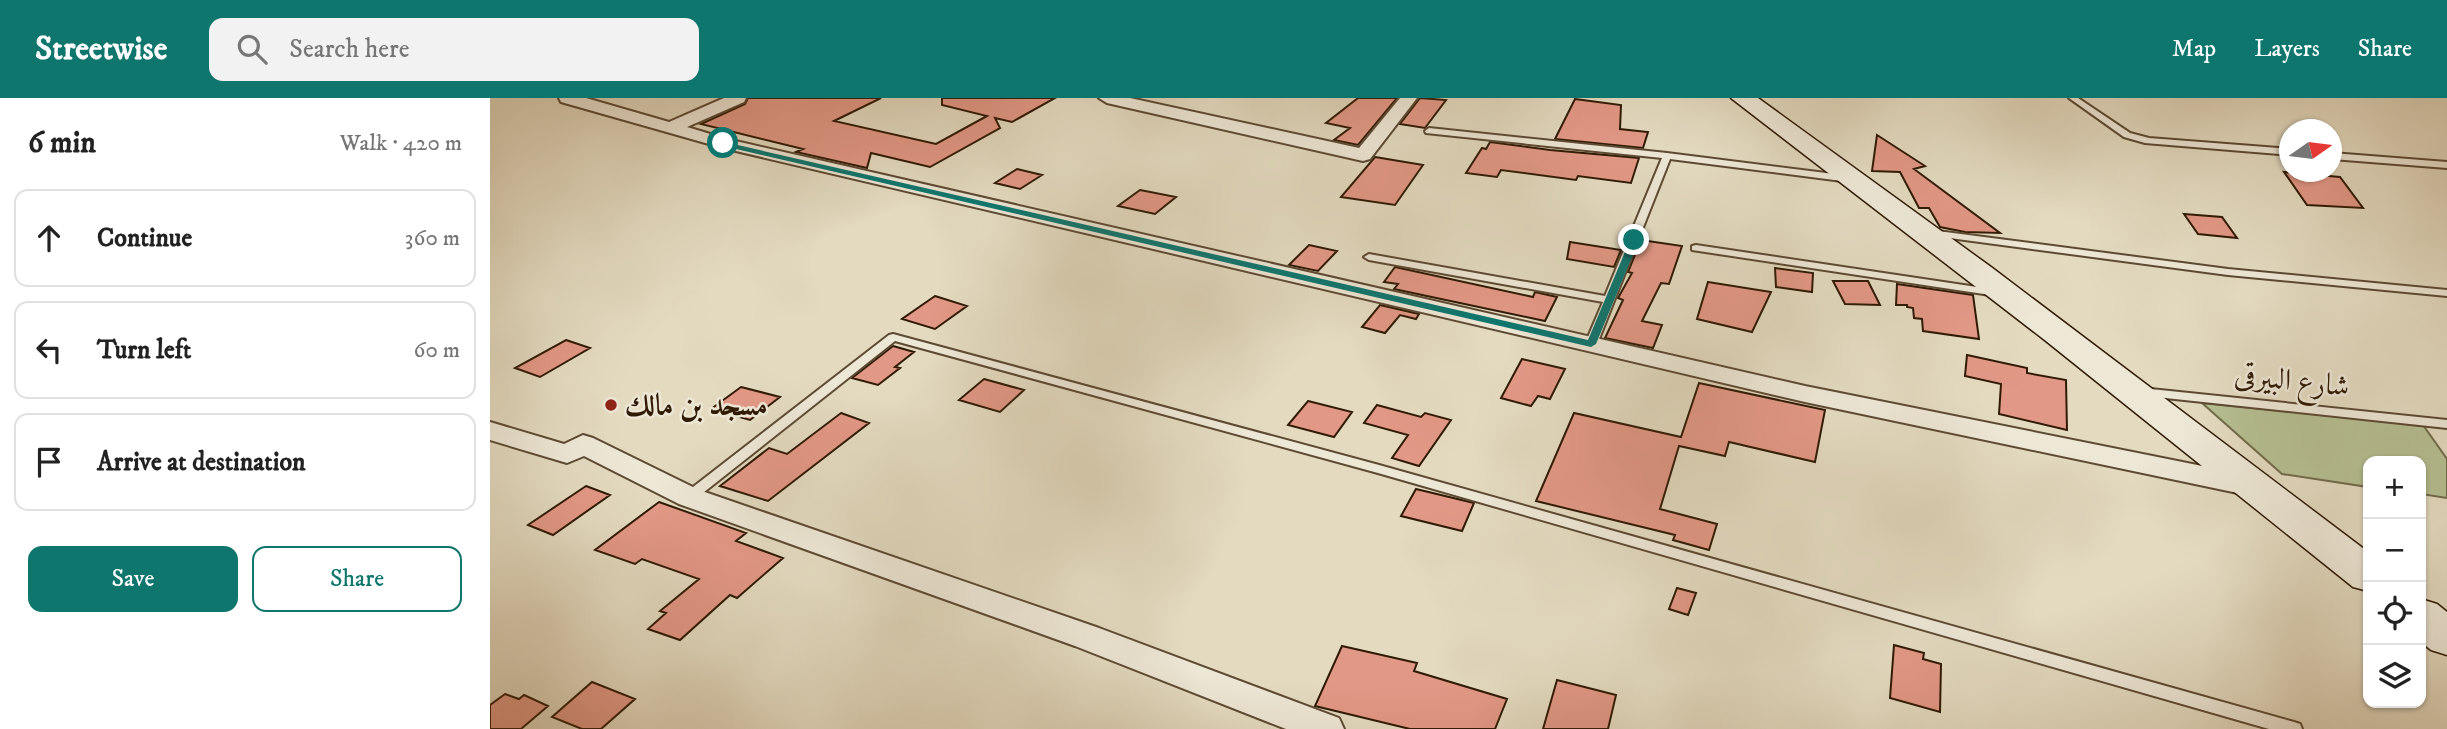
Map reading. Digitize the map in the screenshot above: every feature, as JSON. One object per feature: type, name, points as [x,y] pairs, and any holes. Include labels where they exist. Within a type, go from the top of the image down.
[{"type":"street","points":[[567,98],[723,143],[1805,394],[2254,486]]},
{"type":"street","points":[[670,128],[738,98]]},
{"type":"street","points":[[1107,98],[1363,155],[1409,98]]},
{"type":"street","points":[[1743,98],[1858,180],[2009,295],[2363,571]]},
{"type":"street","points":[[490,431],[567,454],[583,444],[689,498],[1087,637],[1326,729]]},
{"type":"street","points":[[2426,621],[2447,637]]},
{"type":"lane","points":[[2073,98],[2127,135],[2148,141],[2279,151]]},
{"type":"lane","points":[[1429,131],[1667,156],[1858,180]]},
{"type":"lane","points":[[1591,344],[1667,156]]},
{"type":"lane","points":[[2342,157],[2447,165]]},
{"type":"lane","points":[[1926,232],[2228,272],[2447,293]]},
{"type":"lane","points":[[1696,248],[2009,295]]},
{"type":"lane","points":[[1369,257],[1609,300]]},
{"type":"lane","points":[[689,498],[893,337],[1418,480],[2294,729]]},
{"type":"lane","name":"شارع البيرقى","points":[[2132,391],[2447,424]]},
{"type":"green space","points":[[2202,403],[2423,425],[2447,459],[2447,498],[2426,495],[2426,456],[2363,456],[2363,486],[2282,474]]},
{"type":"building","points":[[748,98],[881,98],[834,121],[936,144],[987,116],[942,105],[942,98],[1055,98],[1012,122],[995,118],[1000,128],[930,167],[871,153],[867,168],[796,152],[803,149],[701,124],[745,104]]},
{"type":"building","points":[[1358,98],[1397,98],[1358,145],[1334,140],[1350,128],[1326,123]]},
{"type":"building","points":[[1420,98],[1446,100],[1425,128],[1400,124]]},
{"type":"building","points":[[1575,99],[1621,105],[1620,129],[1648,132],[1643,148],[1555,139]]},
{"type":"building","points":[[1877,135],[1925,166],[1914,169],[2000,233],[1965,232],[1940,227],[1929,208],[1919,208],[1900,172],[1872,171]]},
{"type":"building","points":[[1490,142],[1639,158],[1631,183],[1578,176],[1576,180],[1501,170],[1497,177],[1466,173],[1482,148],[1486,149]]},
{"type":"building","points":[[1375,157],[1423,165],[1395,205],[1341,197]]},
{"type":"building","points":[[1017,169],[1042,175],[1020,189],[995,183]]},
{"type":"building","points":[[2342,180],[2363,208],[2307,205],[2291,182],[2342,182]]},
{"type":"building","points":[[1140,190],[1176,197],[1155,214],[1118,206]]},
{"type":"building","points":[[2184,214],[2222,217],[2237,238],[2198,234]]},
{"type":"building","points":[[1641,240],[1682,246],[1669,284],[1661,283],[1642,321],[1662,325],[1653,348],[1605,338],[1623,300],[1618,298],[1632,273],[1628,272]]},
{"type":"building","points":[[1570,242],[1621,250],[1614,267],[1567,259]]},
{"type":"building","points":[[1309,245],[1337,251],[1318,271],[1289,265]]},
{"type":"building","points":[[1395,267],[1533,297],[1535,292],[1557,297],[1545,321],[1394,289],[1398,284],[1384,282]]},
{"type":"building","points":[[1775,268],[1813,273],[1812,292],[1776,287]]},
{"type":"building","points":[[1833,281],[1868,281],[1880,305],[1845,304]]},
{"type":"building","points":[[1708,282],[1771,292],[1752,332],[1697,319]]},
{"type":"building","points":[[1897,284],[1973,295],[1979,339],[1923,331],[1922,319],[1914,318],[1913,308],[1896,305]]},
{"type":"building","points":[[935,296],[967,306],[935,329],[902,319]]},
{"type":"building","points":[[1380,305],[1419,314],[1416,319],[1400,315],[1385,333],[1362,327]]},
{"type":"building","points":[[566,340],[590,348],[540,377],[515,368]]},
{"type":"building","points":[[893,346],[914,352],[895,367],[900,368],[878,385],[852,378]]},
{"type":"building","points":[[1967,355],[2027,368],[2027,373],[2066,380],[2067,430],[1999,414],[2001,384],[1965,376]]},
{"type":"building","points":[[1522,359],[1565,369],[1550,399],[1538,396],[1531,406],[1501,398]]},
{"type":"building","points":[[984,379],[1024,390],[1000,412],[959,400]]},
{"type":"building","points":[[1699,383],[1825,410],[1815,462],[1729,442],[1725,456],[1679,446],[1660,509],[1717,524],[1709,550],[1673,540],[1675,535],[1536,501],[1574,413],[1681,437]]},
{"type":"building","points":[[741,387],[780,397],[750,420],[711,409]]},
{"type":"building","points":[[1308,401],[1352,412],[1334,437],[1288,425]]},
{"type":"building","points":[[1377,405],[1421,417],[1425,413],[1451,420],[1419,466],[1392,458],[1408,435],[1364,423]]},
{"type":"building","points":[[841,413],[869,423],[768,501],[720,486],[769,448],[787,454]]},
{"type":"building","points":[[586,486],[610,495],[553,535],[528,525]]},
{"type":"building","points":[[1416,489],[1474,503],[1462,531],[1401,516]]},
{"type":"building","points":[[659,502],[746,533],[736,541],[783,558],[737,598],[730,595],[680,640],[648,629],[666,613],[660,611],[699,579],[642,559],[635,564],[595,550]]},
{"type":"building","points":[[1677,588],[1696,593],[1688,615],[1669,609]]},
{"type":"building","points":[[1894,645],[1924,653],[1923,659],[1941,664],[1940,712],[1890,698]]},
{"type":"building","points":[[1342,646],[1417,663],[1414,671],[1507,699],[1495,729],[1410,729],[1315,706]]},
{"type":"building","points":[[1557,680],[1616,695],[1608,729],[1543,729]]},
{"type":"building","points":[[592,682],[635,699],[601,729],[582,729],[552,717]]},
{"type":"building","points":[[505,694],[519,699],[524,695],[548,706],[521,729],[490,729],[490,705]]},
{"type":"place","name":"مسجد بن مالك","points":[[611,405]]},
{"type":"route","points":[[723,143],[1591,344],[1634,240]]}]
